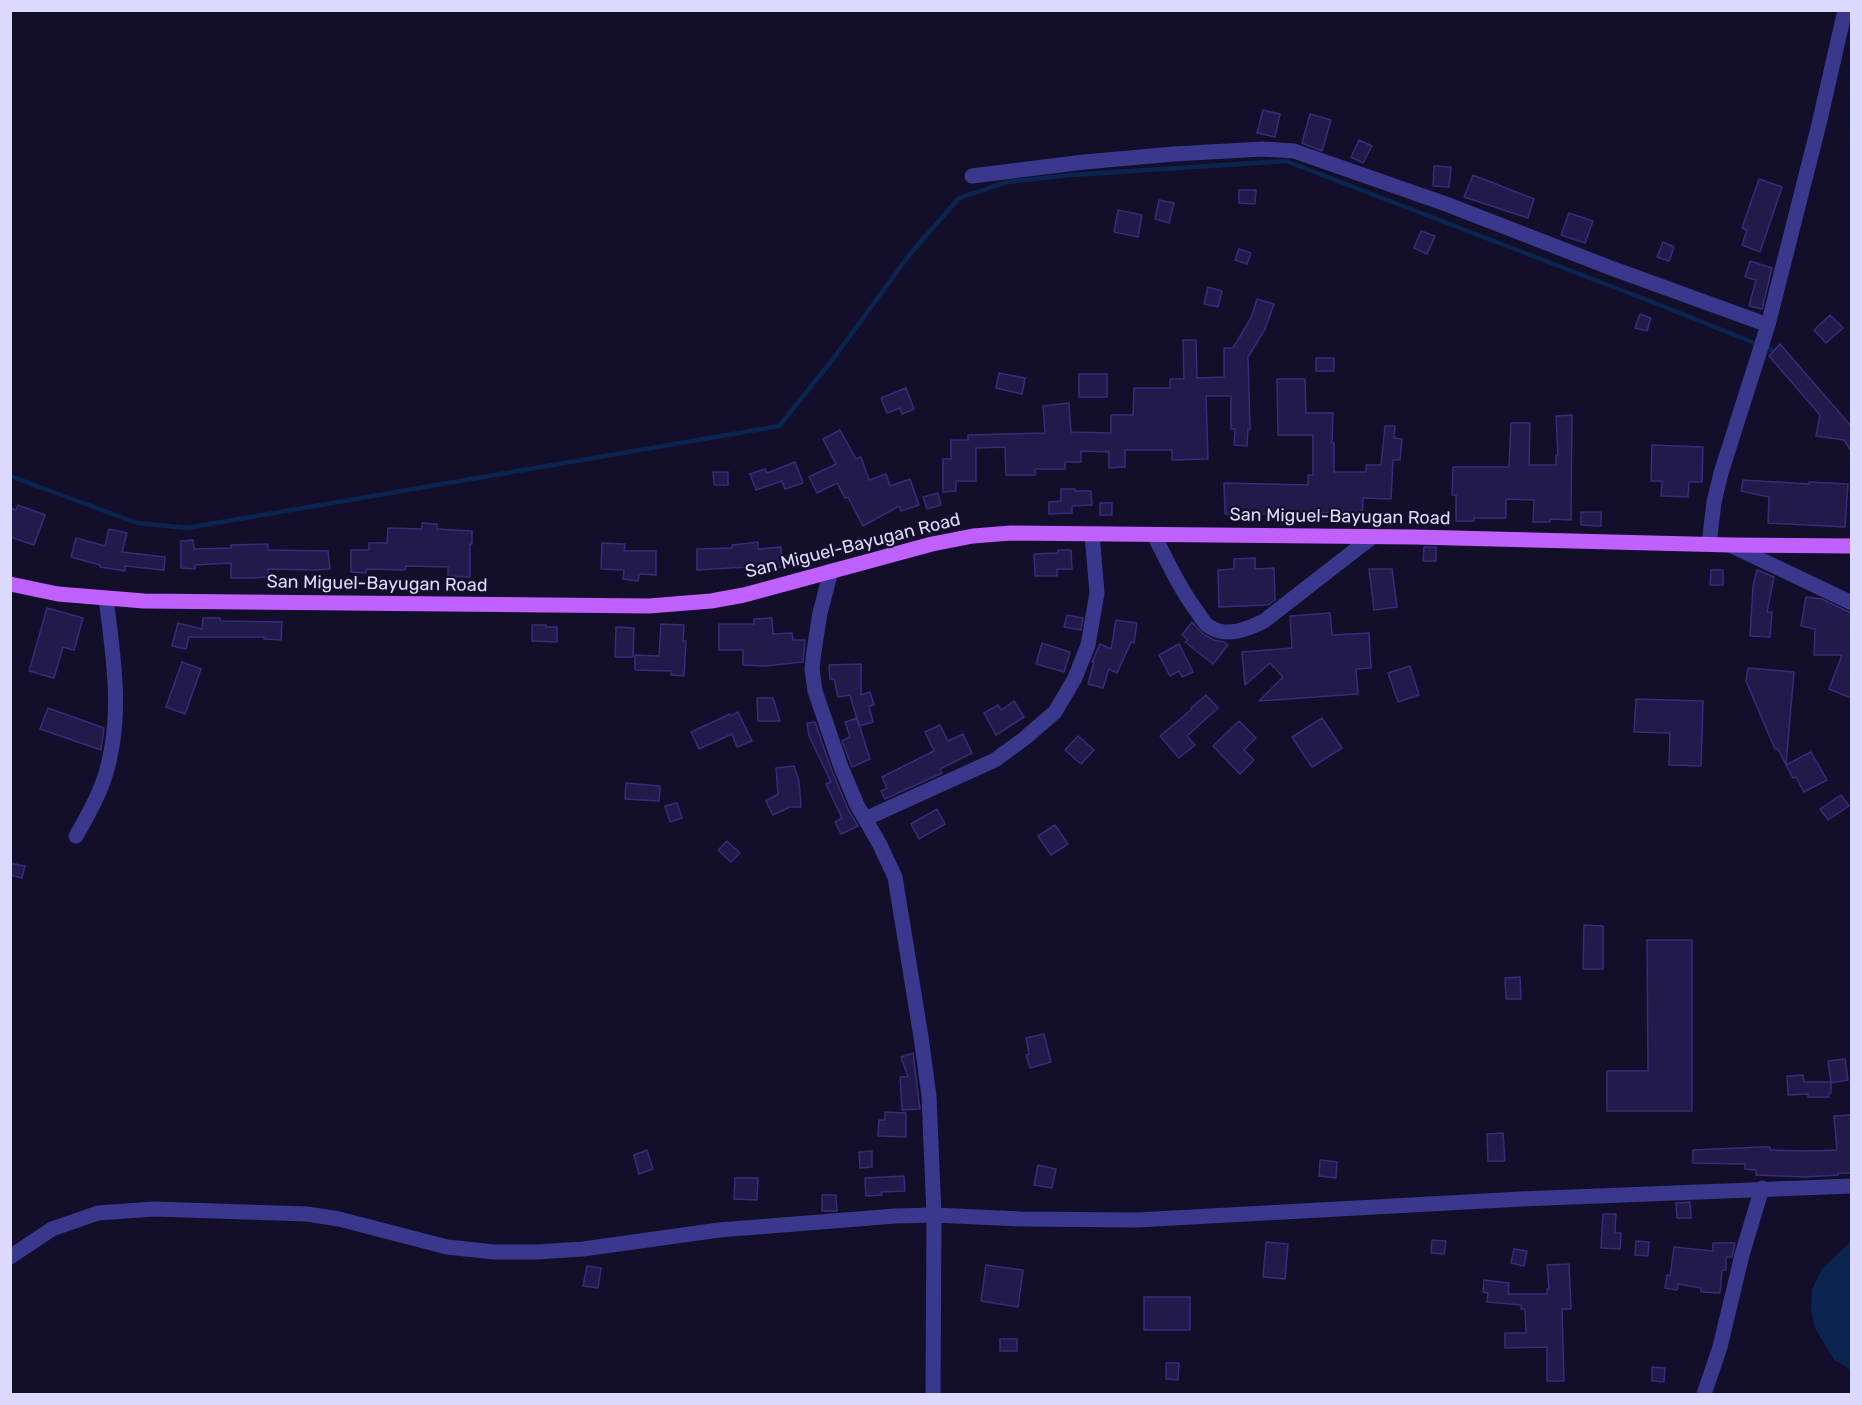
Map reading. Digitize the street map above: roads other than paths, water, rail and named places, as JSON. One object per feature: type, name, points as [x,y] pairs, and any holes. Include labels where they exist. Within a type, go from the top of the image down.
[{"type":"main road","name":"San Miguel-Bayugan Road","points":[[10,584],[58,594],[106,599],[649,606],[711,601],[932,544],[973,536],[1011,533],[1851,546]]},
{"type":"street","points":[[1709,544],[1714,502],[1721,472],[1768,325],[1819,124],[1845,10]]},
{"type":"street","points":[[972,176],[1174,154],[1263,149],[1294,151],[1446,204],[1611,268],[1768,325]]},
{"type":"street","points":[[865,819],[995,760],[1055,712],[1075,678],[1088,645],[1097,592],[1092,534]]},
{"type":"street","points":[[1154,534],[1185,596],[1209,627],[1222,632],[1248,629],[1264,621],[1372,537]]},
{"type":"street","points":[[1730,545],[1851,603]]},
{"type":"street","points":[[831,571],[820,614],[812,669],[815,691],[841,767],[857,805],[895,877],[921,1036],[928,1096],[934,1215],[933,1395]]},
{"type":"street","points":[[76,836],[103,782],[112,746],[116,710],[115,678],[106,599]]},
{"type":"street","points":[[10,1257],[52,1229],[98,1213],[138,1209],[307,1214],[339,1219],[447,1247],[494,1252],[536,1252],[583,1249],[719,1230],[884,1217],[934,1215],[1021,1219],[1137,1220],[1521,1199],[1851,1186]]},
{"type":"street","points":[[1704,1395],[1720,1347],[1742,1255],[1762,1188]]},
{"type":"water","points":[[1851,1241],[1851,1370],[1834,1360],[1815,1328],[1811,1310],[1812,1289],[1822,1269]]},
{"type":"waterway","points":[[10,476],[137,523],[187,528],[779,426],[830,363],[910,254],[959,198],[1007,182],[1071,175],[1286,161],[1779,353]]}]
